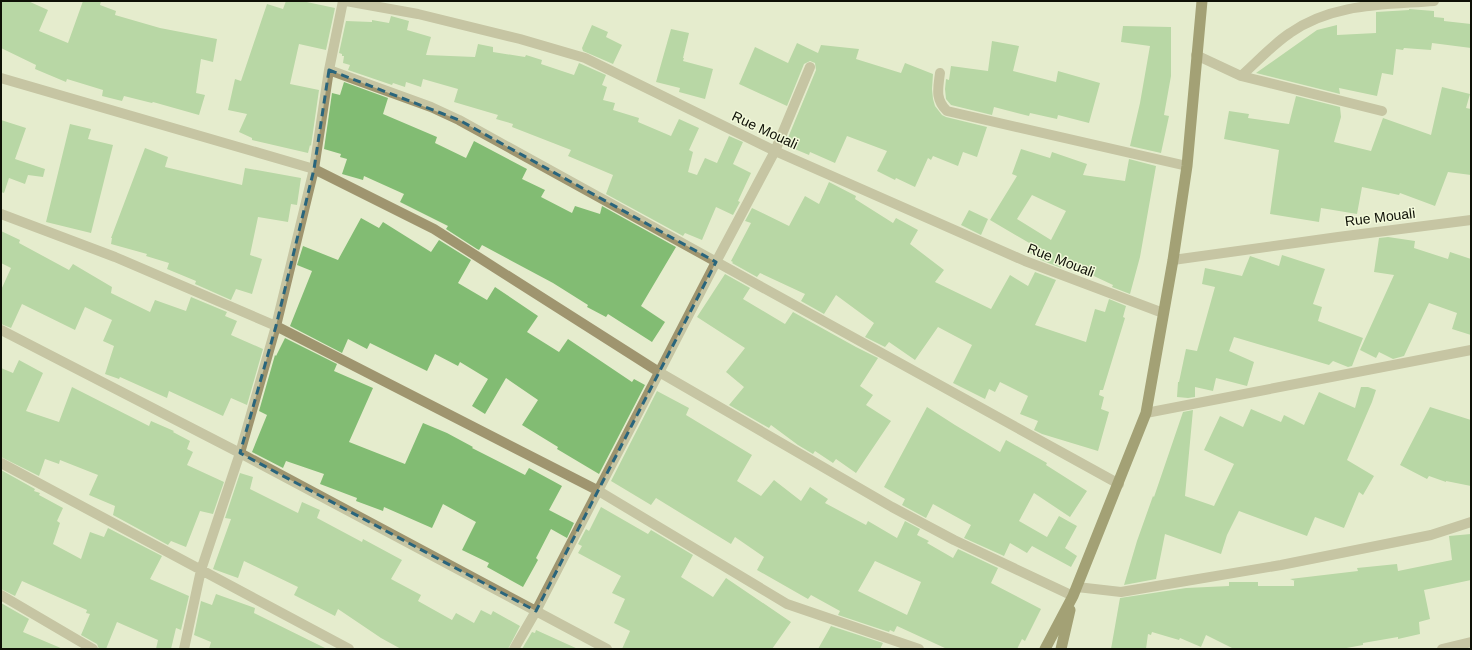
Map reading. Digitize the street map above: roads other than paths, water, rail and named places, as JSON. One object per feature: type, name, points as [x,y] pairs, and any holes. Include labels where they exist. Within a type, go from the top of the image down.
[{"type":"highway","points":[[1045,649],[1075,591],[1119,484],[1146,413],[1173,260],[1187,166],[1196,55],[1202,3]]},
{"type":"highway","points":[[1061,649],[1075,591]]},
{"type":"street","points":[[184,649],[202,570],[240,453],[276,326],[314,169],[329,70],[343,1]]},
{"type":"street","name":"Rue Mouali","points":[[346,1],[418,14],[585,58],[775,151],[1025,261],[1163,313]]},
{"type":"street","points":[[1241,76],[1289,33],[1320,17],[1358,6],[1434,1]]},
{"type":"street","points":[[1196,55],[1241,76],[1382,111]]},
{"type":"street","points":[[514,649],[536,611],[597,490],[775,151],[810,67]]},
{"type":"street","points":[[329,70],[432,107],[459,120],[1119,484]]},
{"type":"street","points":[[940,73],[938,94],[941,104],[947,110],[1187,166]]},
{"type":"street","points":[[1,78],[314,169],[434,229],[659,372],[913,518],[954,540],[1075,591],[1121,592],[1281,565],[1431,535],[1471,522]]},
{"type":"street","points":[[1,214],[115,258],[276,326],[597,490],[787,604],[919,649]]},
{"type":"street","name":"Rue Mouali","points":[[1173,260],[1338,236],[1471,220]]},
{"type":"street","points":[[1,330],[240,453],[607,649]]},
{"type":"street","points":[[1146,413],[1471,350]]},
{"type":"street","points":[[1,463],[349,649]]},
{"type":"street","points":[[1,594],[93,649]]},
{"type":"street","points":[[1442,649],[1471,642]]}]
